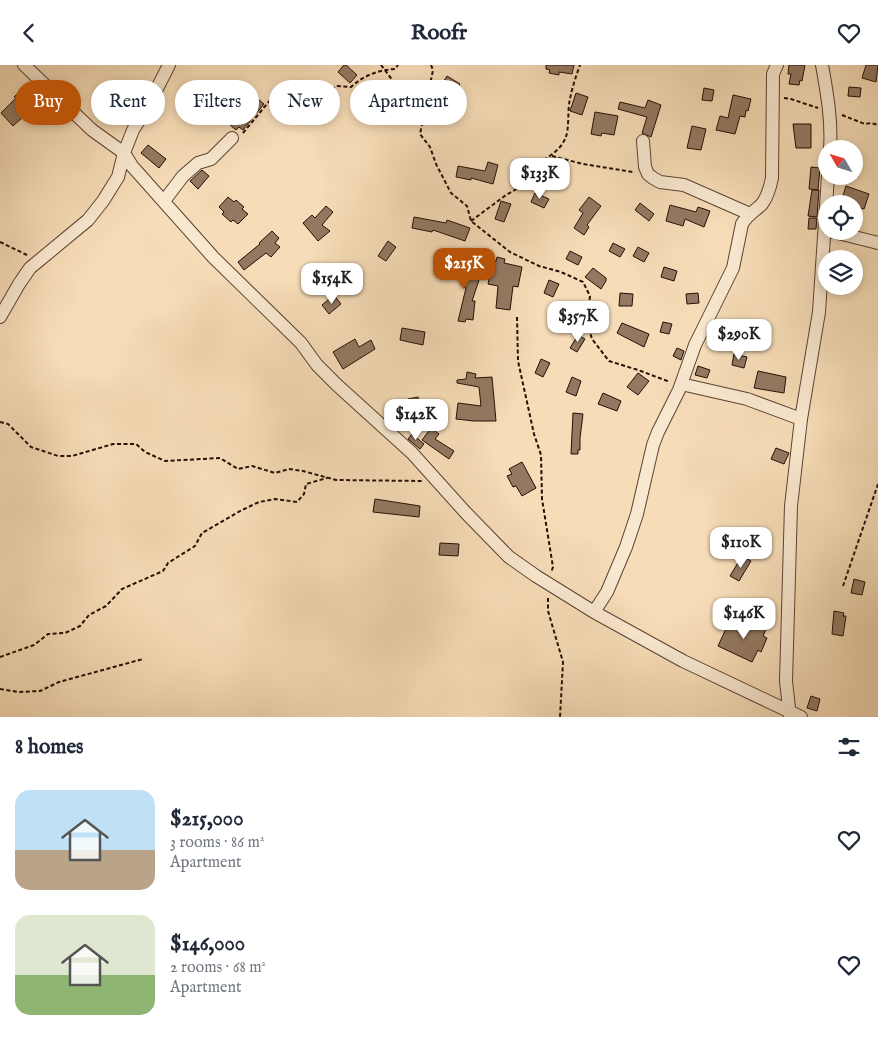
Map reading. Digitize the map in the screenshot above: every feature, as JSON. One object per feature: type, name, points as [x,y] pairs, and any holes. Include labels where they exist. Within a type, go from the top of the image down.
[{"type":"street","points":[[24,65],[30,73],[92,129],[124,153],[132,166],[213,257],[300,343],[317,365],[337,385],[412,453],[509,557],[594,612],[683,661],[789,714],[801,717]]},
{"type":"street","points":[[0,317],[18,284],[39,259],[88,220],[118,177],[124,153],[133,130],[147,108],[169,65]]},
{"type":"street","points":[[594,612],[607,592],[626,547],[637,514],[653,445],[680,387],[695,345],[733,269],[742,224],[745,218],[762,204],[769,192],[772,178],[773,73],[777,65]]},
{"type":"street","points":[[822,65],[830,112],[830,140]]},
{"type":"street","points":[[164,201],[183,176],[198,163],[211,159],[232,138]]},
{"type":"street","points":[[643,141],[643,156],[648,174],[660,182],[684,185],[750,214]]},
{"type":"street","points":[[863,239],[878,243]]},
{"type":"street","points":[[789,714],[786,681],[791,514],[801,419],[819,313],[826,240]]},
{"type":"street","points":[[680,387],[747,399],[801,419]]},
{"type":"path","points":[[381,65],[392,80]]},
{"type":"path","points":[[232,138],[243,133],[271,99],[291,90],[302,89],[314,83],[330,91],[336,86],[351,87],[377,71],[396,69],[398,65]]},
{"type":"path","points":[[431,65],[433,70],[431,80]]},
{"type":"path","points":[[471,221],[506,195],[532,180],[533,169],[542,161],[552,156],[566,138],[570,99],[580,65]]},
{"type":"path","points":[[772,97],[791,99],[844,115],[865,124],[878,125]]},
{"type":"path","points":[[422,125],[420,134],[430,147],[436,164],[451,193],[466,206],[471,221],[510,252],[539,267],[562,272],[584,282],[590,296],[587,323],[592,339],[608,361],[638,370],[680,387]]},
{"type":"path","points":[[552,156],[582,164],[648,174]]},
{"type":"path","points":[[0,242],[39,259]]},
{"type":"path","points":[[517,317],[518,361],[534,434],[541,455],[542,499],[553,567],[548,584],[548,611],[563,662],[560,717]]},
{"type":"path","points":[[0,422],[8,424],[32,447],[58,456],[72,455],[112,444],[136,444],[145,452],[165,461],[220,458],[238,469],[252,465],[275,473],[289,469],[336,480],[427,481],[434,477]]},
{"type":"path","points":[[0,657],[34,645],[48,634],[65,633],[80,626],[89,615],[106,606],[122,589],[163,571],[168,563],[195,546],[202,533],[240,511],[259,502],[275,499],[297,502],[304,494],[306,484],[327,478]]},
{"type":"path","points":[[843,586],[878,484]]},
{"type":"path","points":[[0,689],[19,692],[40,691],[59,682],[143,659]]},
{"type":"building","points":[[346,65],[357,75],[353,80],[350,80],[350,83],[338,72]]},
{"type":"building","points":[[546,65],[574,65],[572,74],[559,72],[559,75],[549,73],[550,70],[546,69]]},
{"type":"building","points":[[789,65],[805,65],[802,81],[800,80],[799,85],[789,84],[791,74],[788,74]]},
{"type":"building","points":[[866,65],[878,65],[876,82],[862,78]]},
{"type":"building","points":[[447,76],[454,80],[444,80]]},
{"type":"building","points":[[849,87],[861,88],[860,97],[848,96]]},
{"type":"building","points":[[704,88],[714,90],[712,101],[702,100]]},
{"type":"building","points":[[576,93],[588,97],[582,115],[570,111]]},
{"type":"building","points":[[733,95],[751,99],[745,117],[740,116],[735,134],[716,130],[720,116],[728,118]]},
{"type":"building","points":[[15,99],[15,124],[13,126],[1,113]]},
{"type":"building","points":[[259,100],[264,104],[259,110]]},
{"type":"building","points":[[648,100],[661,105],[651,137],[642,133],[647,117],[618,109],[620,102],[645,108]]},
{"type":"building","points":[[595,112],[618,116],[614,135],[602,133],[601,136],[591,134]]},
{"type":"building","points":[[793,124],[811,124],[811,148],[796,148]]},
{"type":"building","points":[[230,125],[247,125],[243,130],[239,127],[236,130]]},
{"type":"building","points":[[692,126],[706,129],[701,150],[687,148]]},
{"type":"building","points":[[148,145],[166,159],[159,168],[141,153]]},
{"type":"building","points":[[488,162],[498,165],[493,184],[471,178],[471,180],[456,177],[458,166],[485,171]]},
{"type":"building","points":[[811,167],[818,168],[818,190],[809,189]]},
{"type":"building","points":[[202,170],[209,176],[198,189],[190,181]]},
{"type":"building","points":[[846,186],[869,194],[864,209],[863,195],[843,195]]},
{"type":"building","points":[[812,190],[819,190],[817,217],[808,216]]},
{"type":"building","points":[[535,193],[549,199],[544,208],[531,202]]},
{"type":"building","points":[[228,197],[234,202],[236,200],[244,207],[242,209],[248,214],[238,224],[233,220],[231,222],[222,214],[224,212],[219,207]]},
{"type":"building","points":[[589,197],[601,206],[587,225],[589,227],[584,235],[574,228],[583,213],[579,210]]},
{"type":"building","points":[[501,201],[511,204],[504,222],[495,219]]},
{"type":"building","points":[[640,203],[654,214],[649,221],[635,210]]},
{"type":"building","points":[[670,205],[696,212],[698,207],[710,211],[704,227],[685,219],[683,226],[666,221]]},
{"type":"building","points":[[326,206],[333,212],[322,225],[330,231],[318,241],[303,223],[312,215],[315,218]]},
{"type":"building","points":[[414,217],[446,223],[447,220],[470,228],[465,241],[433,230],[432,232],[412,228]]},
{"type":"building","points":[[809,218],[817,218],[816,229],[808,229]]},
{"type":"building","points":[[272,231],[279,238],[275,243],[280,247],[271,257],[266,253],[244,270],[238,262],[260,244]]},
{"type":"building","points":[[388,241],[396,247],[386,261],[378,256]]},
{"type":"building","points":[[613,243],[625,249],[620,257],[609,251]]},
{"type":"building","points":[[638,247],[649,253],[644,262],[633,256]]},
{"type":"building","points":[[570,251],[582,257],[578,265],[566,259]]},
{"type":"building","points":[[497,257],[505,259],[504,263],[522,267],[518,287],[513,286],[510,310],[496,308],[498,286],[488,284],[493,260],[496,261]]},
{"type":"building","points":[[447,262],[460,265],[459,270],[480,277],[472,301],[475,301],[473,320],[458,321],[466,288],[463,287],[465,281],[444,277]]},
{"type":"building","points":[[664,267],[677,271],[674,281],[661,277]]},
{"type":"building","points":[[593,268],[606,278],[601,289],[585,277]]},
{"type":"building","points":[[549,280],[559,284],[553,297],[544,293]]},
{"type":"building","points":[[620,293],[633,294],[632,306],[619,306]]},
{"type":"building","points":[[698,293],[699,303],[687,304],[686,294]]},
{"type":"building","points":[[334,295],[341,304],[329,314],[322,305]]},
{"type":"building","points":[[663,322],[672,324],[669,334],[660,332]]},
{"type":"building","points":[[622,323],[649,334],[644,347],[617,333]]},
{"type":"building","points":[[402,328],[425,332],[423,345],[400,340]]},
{"type":"building","points":[[578,335],[585,339],[577,352],[570,348]]},
{"type":"building","points":[[355,339],[359,347],[371,340],[375,349],[343,369],[333,352]]},
{"type":"building","points":[[677,348],[684,351],[681,360],[673,356]]},
{"type":"building","points":[[734,354],[747,357],[744,368],[732,365]]},
{"type":"building","points":[[541,359],[550,363],[543,377],[535,373]]},
{"type":"building","points":[[698,366],[710,370],[707,378],[695,375]]},
{"type":"building","points":[[758,371],[786,377],[784,393],[754,388]]},
{"type":"building","points":[[467,372],[476,374],[475,378],[492,377],[496,421],[456,419],[458,403],[481,406],[479,387],[457,383],[457,380],[466,379]]},
{"type":"building","points":[[638,373],[649,381],[638,395],[627,387]]},
{"type":"building","points":[[572,377],[581,381],[576,396],[566,392]]},
{"type":"building","points":[[603,393],[621,401],[617,411],[598,404]]},
{"type":"building","points":[[418,397],[420,408],[411,410],[408,399]]},
{"type":"building","points":[[573,413],[583,414],[578,454],[571,454]]},
{"type":"building","points":[[431,428],[439,434],[435,439],[454,451],[449,459],[422,440]]},
{"type":"building","points":[[412,434],[424,444],[420,449],[408,439]]},
{"type":"building","points":[[776,448],[789,453],[784,464],[771,459]]},
{"type":"building","points":[[522,462],[536,488],[522,496],[516,486],[513,487],[507,476],[512,474],[509,469]]},
{"type":"building","points":[[375,499],[420,506],[419,517],[373,512]]},
{"type":"building","points":[[440,543],[459,544],[458,556],[439,555]]},
{"type":"building","points":[[742,556],[751,561],[739,581],[730,576]]},
{"type":"building","points":[[854,579],[865,582],[862,595],[851,593]]},
{"type":"building","points":[[834,611],[844,613],[843,616],[846,616],[843,636],[832,634]]},
{"type":"building","points":[[730,620],[751,629],[755,621],[767,627],[763,636],[767,638],[761,652],[758,650],[752,662],[718,646]]},
{"type":"building","points":[[811,696],[820,699],[817,711],[807,708]]}]
